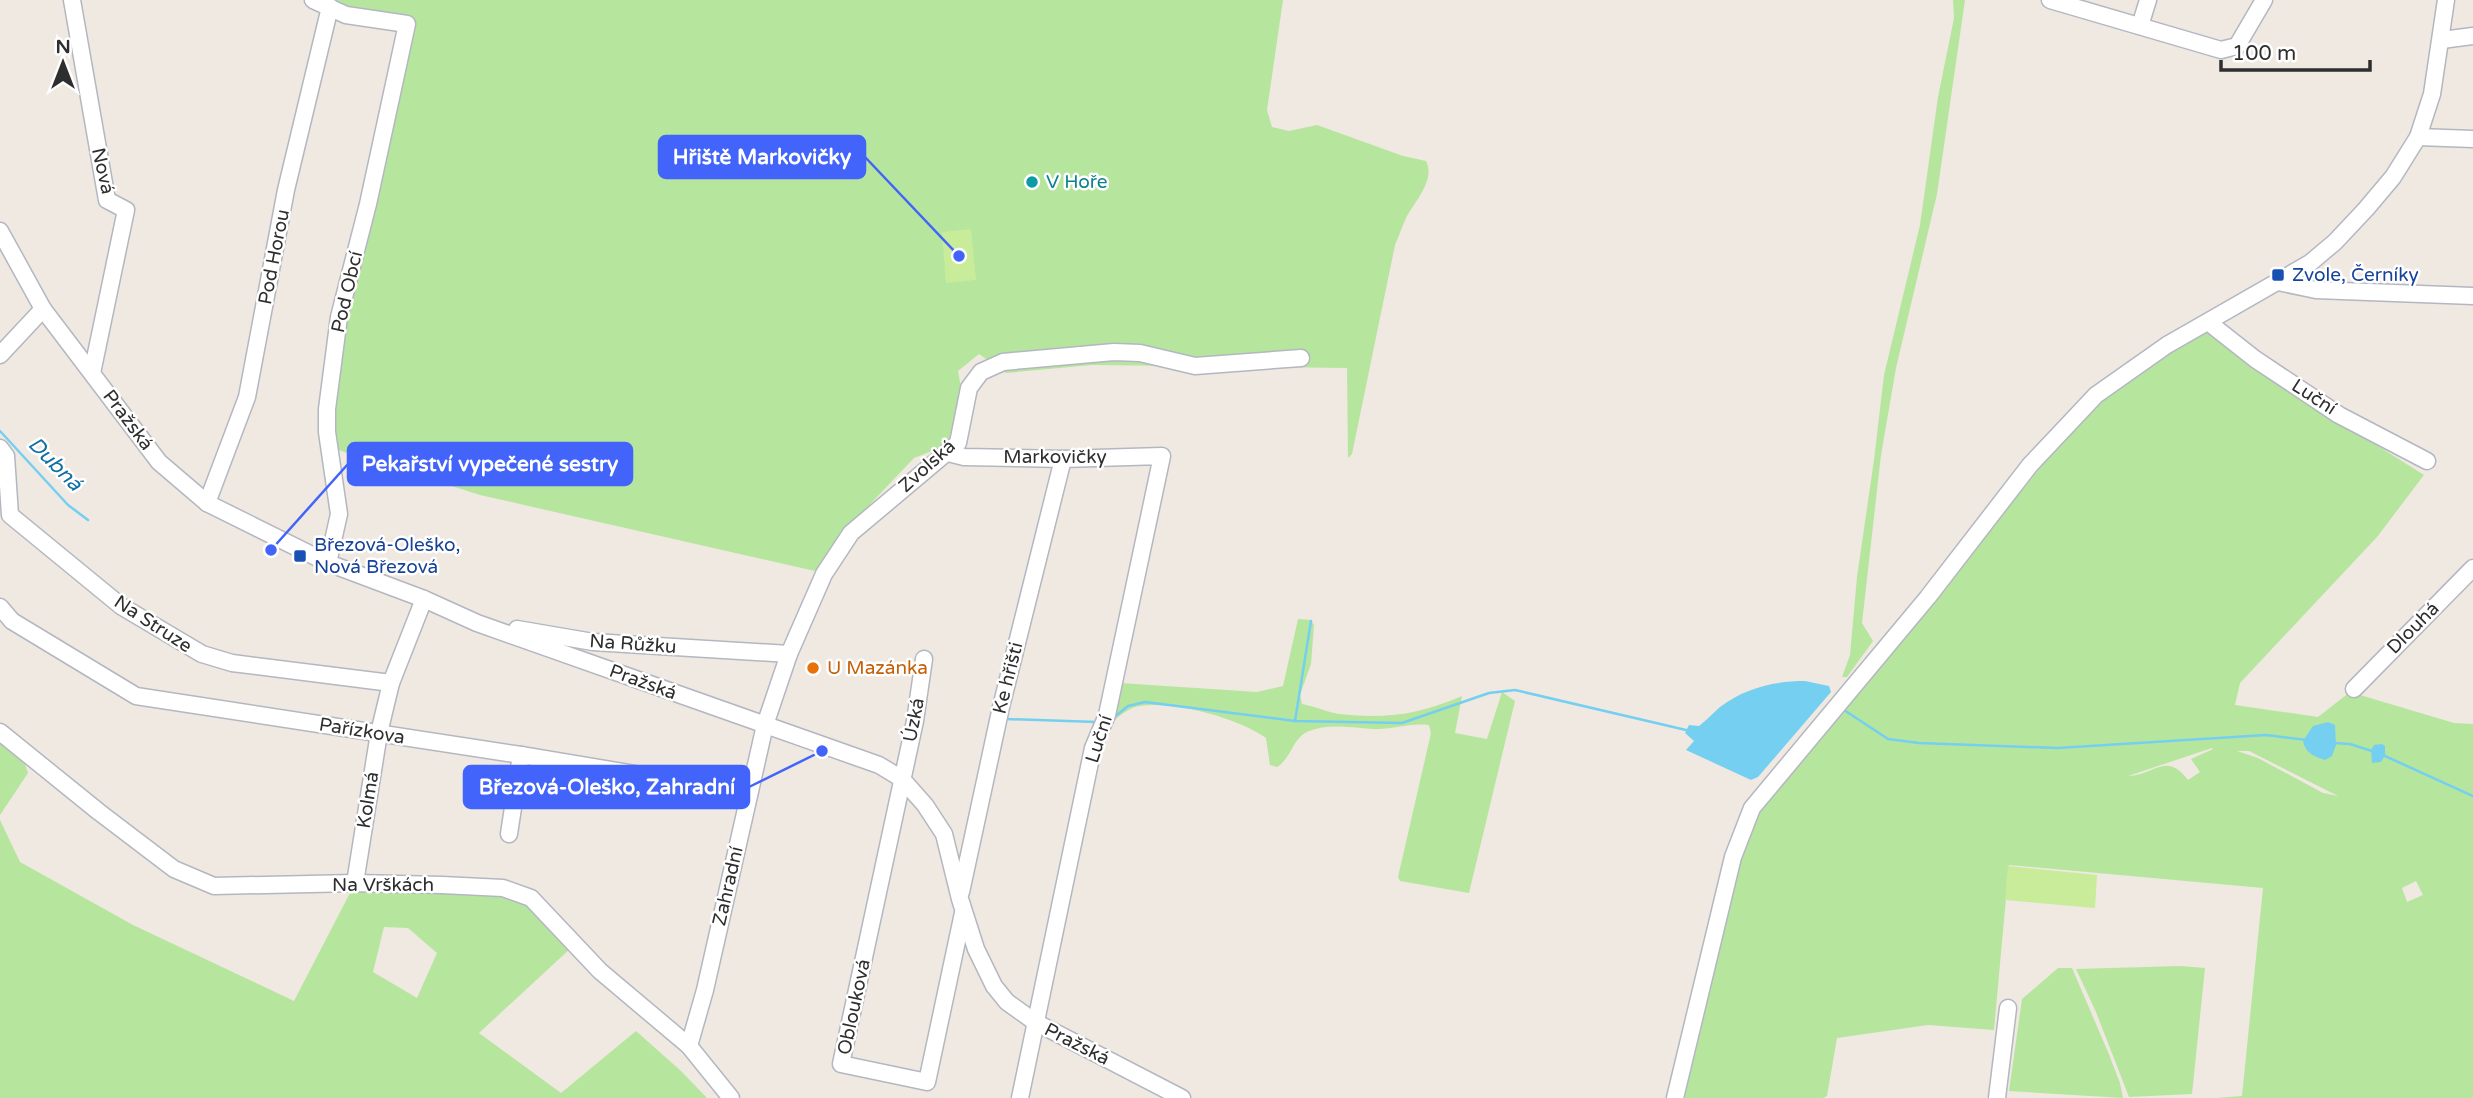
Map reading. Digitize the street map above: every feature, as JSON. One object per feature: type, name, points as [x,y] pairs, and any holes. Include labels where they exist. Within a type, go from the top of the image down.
[{"type":"street","name":"Nová","points":[[72,0],[107,200],[126,210],[92,373]]},
{"type":"street","points":[[313,0],[331,7]]},
{"type":"street","points":[[2050,0],[2221,50],[2237,46],[2264,0]]},
{"type":"street","points":[[2140,26],[2148,0]]},
{"type":"street","points":[[1675,1098],[1733,857],[1752,808],[1927,597],[2029,465],[2096,395],[2167,345],[2310,262],[2335,242],[2393,177],[2418,137],[2432,94],[2446,0]]},
{"type":"street","name":"Pod Obcí","points":[[328,563],[339,514],[327,432],[327,409],[339,317],[368,204],[407,24],[346,15],[331,7]]},
{"type":"street","name":"Pod Horou","points":[[207,503],[247,397],[286,190],[331,7]]},
{"type":"street","points":[[2442,40],[2473,36]]},
{"type":"street","points":[[2418,137],[2473,139]]},
{"type":"street","name":"Pražská","points":[[0,231],[43,309],[159,462],[207,503],[328,563],[424,599],[477,623],[879,765],[902,779],[925,805],[944,834],[976,950],[994,986],[1007,1002],[1035,1023],[1182,1098]]},
{"type":"street","points":[[2278,282],[2316,290],[2473,296]]},
{"type":"street","points":[[0,355],[43,309]]},
{"type":"street","name":"Luční","points":[[2208,322],[2255,359],[2339,415],[2427,461]]},
{"type":"street","name":"Zvolská","points":[[765,725],[789,654],[824,574],[851,533],[958,443],[969,388],[981,372],[1003,362],[1114,352],[1140,353],[1195,366],[1301,358]]},
{"type":"street","name":"Na Struze","points":[[0,448],[6,456],[10,515],[121,606],[202,654],[232,663],[391,683]]},
{"type":"street","name":"Markovičky","points":[[947,453],[964,457],[1063,459],[1162,456]]},
{"type":"street","name":"Luční","points":[[1020,1098],[1093,748],[1107,715],[1162,456]]},
{"type":"street","name":"Ke hřišti","points":[[962,906],[1001,707],[1063,459]]},
{"type":"street","name":"Dlouhá","points":[[2354,689],[2472,571]]},
{"type":"street","name":"Kolmá","points":[[355,883],[379,733],[391,683],[424,599]]},
{"type":"street","name":"Pařízkova","points":[[0,607],[12,621],[136,696],[749,793]]},
{"type":"street","name":"Na Růžku","points":[[477,623],[593,642],[789,654]]},
{"type":"street","name":"Úzká","points":[[902,779],[915,720],[924,659]]},
{"type":"street","name":"Zahradní","points":[[689,1046],[705,990],[765,725]]},
{"type":"street","name":"Na Vrškách","points":[[0,732],[99,813],[174,869],[215,886],[355,883],[503,888],[531,898],[600,971],[689,1046],[731,1098]]},
{"type":"street","points":[[509,834],[521,755]]},
{"type":"street","name":"Oblouková","points":[[902,779],[841,1064],[927,1082],[962,906]]},
{"type":"street","points":[[1997,1098],[2008,1007]]},
{"type":"green space","points":[[324,0],[1283,0],[1267,110],[1272,127],[1289,131],[1317,125],[1403,156],[1426,161],[1428,168],[1423,191],[1406,218],[1395,245],[1352,454],[1348,458],[1347,368],[1092,365],[1006,373],[979,354],[958,371],[963,399],[955,431],[942,447],[914,458],[839,537],[815,571],[480,495],[338,450],[333,411],[347,317],[415,31],[346,10]]},
{"type":"green space","points":[[1953,0],[1965,0],[1937,194],[1896,368],[1881,455],[1862,623],[1873,641],[1847,677],[1842,677],[1850,655],[1857,577],[1884,375],[1920,225],[1938,97],[1954,18]]},
{"type":"green space","points":[[971,229],[976,280],[946,283],[942,232]]},
{"type":"green space","points":[[2209,328],[2297,395],[2424,475],[2377,537],[2240,683],[2235,705],[2318,717],[2350,692],[2454,723],[2473,724],[2473,1098],[2216,1098],[2242,1096],[2263,888],[2009,865],[1994,1030],[1928,1025],[1837,1038],[1827,1096],[1823,1098],[1683,1098],[1746,838],[1759,813],[2044,463],[2105,396]],"holes":[[[2212,748],[2191,759],[2200,772],[2188,780],[2180,771],[2166,766],[2128,776]],[[2237,751],[2249,751],[2338,796],[2323,793],[2258,758]],[[2416,881],[2423,895],[2407,902],[2402,888]]]},
{"type":"green space","points":[[1298,619],[1311,620],[1314,625],[1311,664],[1300,695],[1302,704],[1339,714],[1387,716],[1431,708],[1462,696],[1455,733],[1487,739],[1502,692],[1515,701],[1469,893],[1400,881],[1398,877],[1431,733],[1429,725],[1380,729],[1335,726],[1317,728],[1303,734],[1286,759],[1277,767],[1270,765],[1266,738],[1223,718],[1188,709],[1155,705],[1133,708],[1116,719],[1120,683],[1257,692],[1283,686]]},
{"type":"green space","points":[[0,740],[23,759],[28,773],[0,815]]},
{"type":"green space","points":[[0,820],[20,862],[133,925],[294,1001],[351,891],[359,888],[503,891],[531,905],[572,947],[479,1033],[561,1093],[636,1031],[707,1098],[0,1098]],"holes":[[[384,927],[408,928],[437,953],[417,998],[373,972]]]},
{"type":"green space","points":[[2008,866],[2097,875],[2095,908],[2005,900]]},
{"type":"green space","points":[[2180,966],[2205,968],[2192,1094],[2129,1097],[2076,969]]},
{"type":"green space","points":[[2058,968],[2072,968],[2108,1052],[2123,1098],[2009,1091],[2022,999]]},
{"type":"water","points":[[1805,681],[1829,686],[1831,692],[1758,777],[1751,780],[1686,750],[1694,741],[1685,733],[1689,725],[1699,726],[1730,700],[1760,687]]},
{"type":"water","points":[[2328,722],[2335,725],[2336,745],[2332,756],[2325,760],[2308,751],[2303,741],[2313,726]]},
{"type":"water","points":[[2374,745],[2385,746],[2385,755],[2381,762],[2372,763],[2371,750]]},
{"type":"waterway","name":"Dubná","points":[[0,431],[68,505],[88,520]]},
{"type":"waterway","points":[[1295,721],[1311,621]]},
{"type":"waterway","points":[[1113,718],[1128,706],[1145,702],[1295,721],[1402,723],[1489,693],[1515,690],[1686,730]]},
{"type":"waterway","points":[[1844,710],[1888,739],[1919,743],[2058,748],[2266,735],[2307,740]]},
{"type":"waterway","points":[[1006,719],[1097,722]]},
{"type":"waterway","points":[[2334,743],[2350,744],[2372,751]]},
{"type":"waterway","points":[[2385,756],[2473,796]]},
{"type":"place","name":"V Hoře","points":[[1032,182]]},
{"type":"place","name":"Hřiště Markovičky","points":[[959,256]]},
{"type":"place","name":"Zvole, Černíky","points":[[2278,275]]},
{"type":"place","name":"Pekařství vypečené sestry","points":[[271,550]]},
{"type":"place","name":"Březová-Oleško, Nová Březová","points":[[300,556]]},
{"type":"place","name":"U Mazánka","points":[[813,668]]},
{"type":"place","name":"Březová-Oleško, Zahradní","points":[[822,751]]}]
